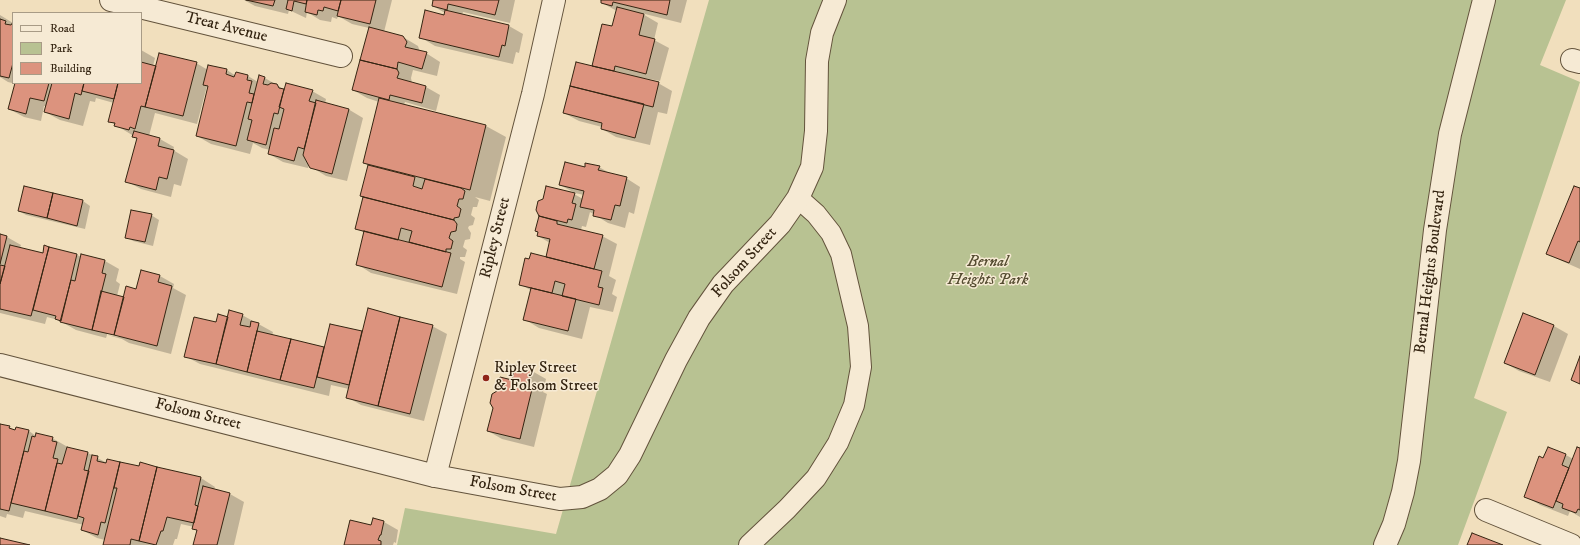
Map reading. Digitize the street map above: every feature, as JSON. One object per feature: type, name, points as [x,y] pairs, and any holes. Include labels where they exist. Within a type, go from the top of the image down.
[{"type":"street","name":"Treat Avenue","points":[[111,0],[341,56]]},
{"type":"street","name":"Ripley Street","points":[[435,476],[533,94],[554,0]]},
{"type":"street","name":"Folsom Street","points":[[0,365],[435,476],[560,499],[582,497],[600,489],[617,475],[630,454],[698,318],[723,284],[780,224],[798,198],[812,168],[816,131],[817,61],[822,33],[835,0]]},
{"type":"street","name":"Bernal Heights Boulevard","points":[[1385,545],[1394,524],[1403,492],[1409,461],[1436,230],[1450,134],[1484,0]]},
{"type":"street","points":[[749,545],[787,509],[816,478],[838,443],[854,405],[861,367],[858,326],[841,254],[831,233],[816,214],[798,198]]},
{"type":"street","points":[[1486,510],[1571,545]]},
{"type":"green space","name":"Bernal Heights Park","points":[[709,0],[1566,0],[1540,65],[1580,82],[1474,398],[1507,412],[1458,545],[397,545],[405,508],[556,534]]},
{"type":"building","points":[[246,0],[275,0],[273,6]]},
{"type":"building","points":[[288,0],[307,0],[306,4],[294,1],[292,11],[286,9]]},
{"type":"building","points":[[307,0],[341,0],[338,11],[324,7],[323,11],[318,10],[317,15],[305,12]]},
{"type":"building","points":[[341,0],[376,0],[370,24],[337,16]]},
{"type":"building","points":[[433,0],[499,0],[495,15],[448,4],[447,10],[432,6]]},
{"type":"building","points":[[601,0],[670,0],[667,15],[613,2],[612,6],[601,3]]},
{"type":"building","points":[[617,7],[644,14],[639,35],[655,39],[646,74],[615,66],[614,71],[592,66],[602,24],[612,26]]},
{"type":"building","points":[[425,10],[444,15],[445,10],[509,25],[505,46],[502,45],[499,57],[419,38]]},
{"type":"building","points":[[0,19],[6,21],[5,24],[11,25],[12,24],[12,67],[9,78],[0,76]]},
{"type":"building","points":[[369,27],[403,36],[407,42],[405,47],[427,52],[422,69],[398,62],[397,69],[360,60]]},
{"type":"building","points":[[159,53],[197,62],[183,116],[145,107]]},
{"type":"building","points":[[360,60],[397,69],[399,73],[397,78],[426,86],[422,103],[390,95],[389,100],[352,90]]},
{"type":"building","points":[[142,62],[156,66],[145,107],[141,106],[135,129],[130,127],[129,130],[114,126],[115,123],[108,122],[118,84],[142,84]]},
{"type":"building","points":[[576,62],[659,82],[653,107],[570,86]]},
{"type":"building","points":[[208,65],[227,69],[226,74],[234,77],[236,72],[248,75],[247,80],[252,81],[249,93],[254,94],[252,103],[247,102],[236,146],[196,136],[208,86],[203,85]]},
{"type":"building","points":[[259,75],[265,77],[263,84],[277,84],[279,88],[284,89],[278,114],[274,113],[266,145],[247,140],[252,120],[248,119]]},
{"type":"building","points":[[286,83],[313,90],[309,101],[316,103],[304,149],[298,147],[294,161],[268,154],[274,128],[279,129],[284,109],[279,107]]},
{"type":"building","points":[[15,84],[49,84],[44,101],[30,98],[26,114],[8,109]]},
{"type":"building","points":[[52,84],[84,84],[81,95],[75,93],[69,119],[44,112]]},
{"type":"building","points":[[84,84],[118,84],[114,99],[82,91]]},
{"type":"building","points":[[570,86],[644,104],[635,138],[601,129],[602,123],[563,113]]},
{"type":"building","points":[[379,98],[486,125],[470,190],[363,163]]},
{"type":"building","points":[[316,100],[349,109],[332,174],[310,168],[303,155]]},
{"type":"building","points":[[134,131],[160,138],[158,146],[174,150],[167,179],[159,177],[156,190],[125,182],[137,138],[132,137]]},
{"type":"building","points":[[565,162],[585,167],[585,163],[600,166],[598,170],[627,177],[620,206],[615,205],[611,220],[593,216],[594,210],[580,207],[584,191],[559,185]]},
{"type":"building","points":[[368,165],[415,177],[413,186],[422,189],[425,179],[461,188],[465,191],[463,199],[459,199],[457,206],[461,209],[459,217],[454,218],[454,220],[360,196]]},
{"type":"building","points":[[24,186],[53,193],[47,218],[18,211]]},
{"type":"building","points":[[546,186],[575,193],[572,203],[576,204],[572,220],[568,219],[567,223],[539,216],[536,210],[538,201],[543,199]]},
{"type":"building","points":[[1574,186],[1580,188],[1580,242],[1578,241],[1569,263],[1546,254]]},
{"type":"building","points":[[53,193],[83,200],[77,226],[47,218]]},
{"type":"building","points":[[363,197],[454,220],[457,224],[456,231],[451,232],[449,238],[453,241],[451,249],[446,249],[446,252],[409,242],[412,231],[401,228],[398,240],[355,229]]},
{"type":"building","points":[[131,210],[152,214],[145,242],[125,238]]},
{"type":"building","points":[[539,216],[557,221],[557,224],[603,235],[594,269],[546,257],[550,239],[537,236],[538,232],[535,231]]},
{"type":"building","points":[[364,231],[451,253],[442,287],[356,265]]},
{"type":"building","points":[[0,234],[7,236],[0,264]]},
{"type":"building","points":[[10,245],[43,253],[44,245],[49,247],[31,316],[0,309],[0,284]]},
{"type":"building","points":[[49,247],[77,254],[61,321],[55,319],[56,316],[33,310]]},
{"type":"building","points":[[531,253],[602,271],[598,287],[603,288],[599,305],[562,296],[565,284],[555,281],[552,293],[519,285],[525,258],[529,259]]},
{"type":"building","points":[[81,254],[105,260],[102,273],[106,274],[92,330],[60,322],[71,280],[75,281]]},
{"type":"building","points":[[0,265],[5,266],[0,284]]},
{"type":"building","points":[[141,270],[160,275],[158,282],[172,286],[157,346],[114,335],[126,286],[136,289]]},
{"type":"building","points":[[531,288],[576,299],[568,331],[523,320]]},
{"type":"building","points":[[101,291],[124,297],[114,335],[92,330]]},
{"type":"building","points":[[368,308],[400,317],[378,406],[346,398]]},
{"type":"building","points":[[229,310],[243,314],[240,325],[250,327],[251,321],[259,323],[247,372],[216,364]]},
{"type":"building","points":[[1523,313],[1554,325],[1535,375],[1504,363]]},
{"type":"building","points":[[218,314],[228,317],[216,364],[184,357],[194,317],[216,322]]},
{"type":"building","points":[[400,317],[433,325],[410,414],[378,406]]},
{"type":"building","points":[[330,324],[362,331],[349,385],[317,377]]},
{"type":"building","points":[[257,331],[291,339],[280,380],[247,372]]},
{"type":"building","points":[[291,339],[324,347],[314,388],[280,380]]},
{"type":"building","points":[[1580,356],[1580,384],[1571,380]]},
{"type":"building","points":[[515,365],[532,370],[528,384],[533,385],[520,439],[487,431],[493,408],[490,403],[492,394],[497,391],[500,377],[512,380]]},
{"type":"building","points":[[0,424],[10,426],[9,428],[15,430],[16,427],[29,430],[9,511],[0,509]]},
{"type":"building","points":[[36,433],[53,437],[52,441],[57,442],[53,458],[58,459],[45,511],[11,503],[24,451],[28,452],[32,436],[35,437]]},
{"type":"building","points":[[67,447],[88,452],[84,470],[89,471],[77,519],[45,511],[57,463],[62,464]]},
{"type":"building","points":[[1548,447],[1566,454],[1562,465],[1569,468],[1553,508],[1524,497],[1539,456],[1543,458]]},
{"type":"building","points":[[1577,447],[1580,448],[1580,510],[1578,509],[1576,513],[1562,508],[1563,504],[1556,501]]},
{"type":"building","points":[[92,455],[98,456],[97,461],[106,463],[107,459],[120,462],[105,523],[101,522],[98,535],[81,530],[84,518],[78,516]]},
{"type":"building","points":[[120,462],[139,466],[140,462],[157,467],[139,541],[131,539],[130,545],[103,545],[117,488],[114,488]]},
{"type":"building","points":[[157,467],[201,477],[195,505],[198,506],[194,523],[167,517],[163,531],[161,531],[156,545],[139,541]]},
{"type":"building","points":[[203,486],[230,493],[217,545],[193,545],[197,530],[192,529]]},
{"type":"building","points":[[373,518],[384,521],[381,535],[378,540],[381,541],[381,545],[344,545],[350,520],[371,525]]},
{"type":"building","points":[[1472,533],[1503,545],[1467,545]]},
{"type":"building","points":[[0,538],[30,545],[0,545]]},
{"type":"place","name":"Ripley Street & Folsom Street","points":[[486,378]]}]
